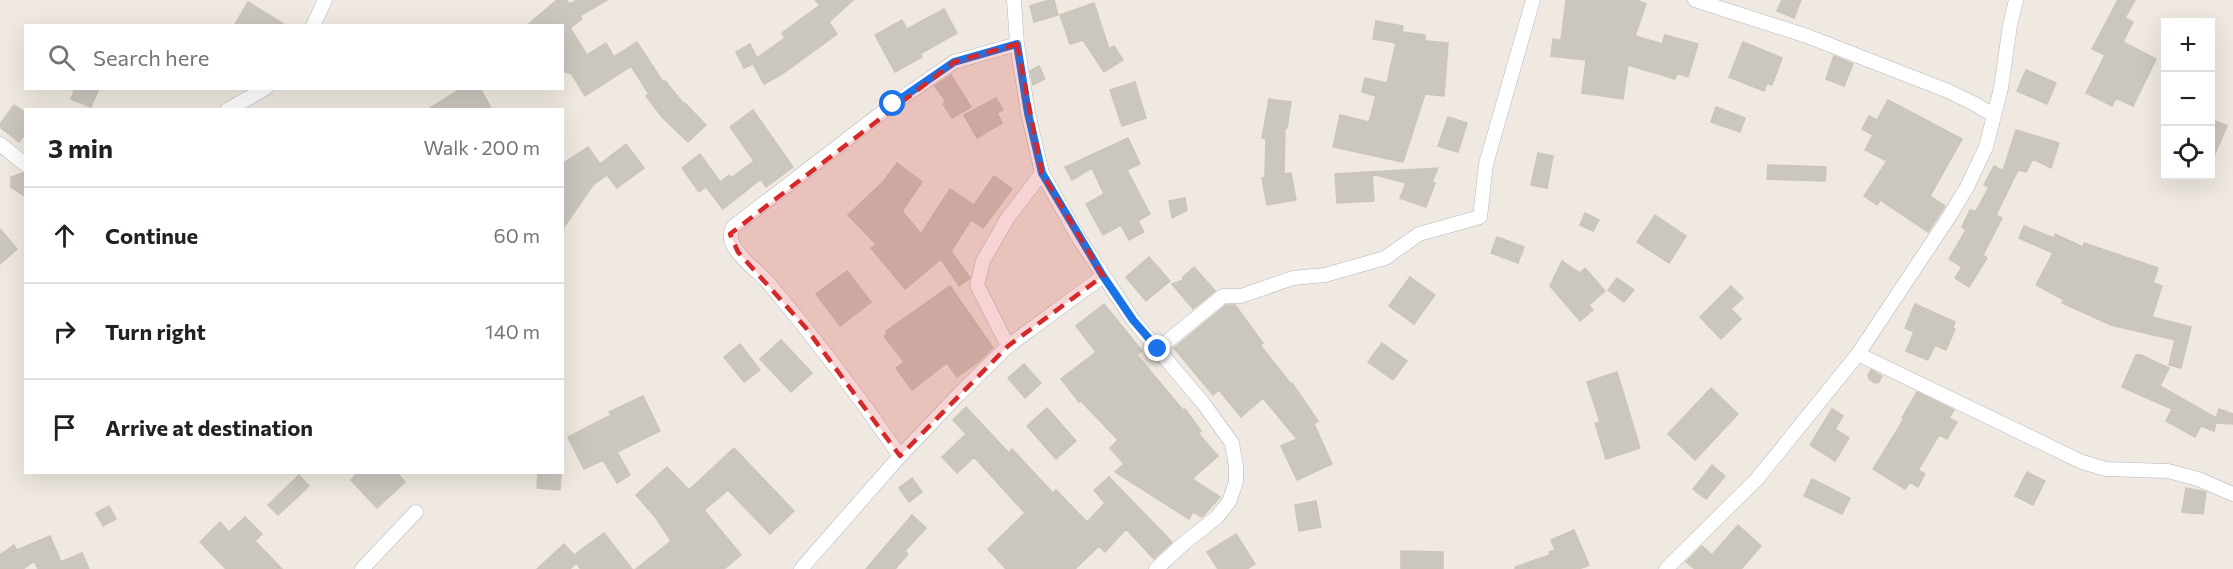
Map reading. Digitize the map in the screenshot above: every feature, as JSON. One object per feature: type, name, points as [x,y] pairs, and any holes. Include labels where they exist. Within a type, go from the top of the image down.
[{"type":"street","points":[[314,24],[325,0]]},
{"type":"street","points":[[1014,0],[1017,44],[1028,113],[1042,173],[1103,276],[1133,320],[1203,403],[1232,443],[1236,483],[1229,502],[1218,517],[1183,544],[1156,569]]},
{"type":"street","points":[[1158,349],[1223,296],[1241,296],[1293,278],[1325,275],[1385,258],[1419,234],[1480,217],[1486,164],[1533,0]]},
{"type":"street","points":[[1695,0],[1829,44],[1948,91],[1993,115]]},
{"type":"street","points":[[1666,569],[1757,479],[1858,354],[1967,187],[1986,147],[2001,88],[2016,0]]},
{"type":"street","points":[[900,456],[806,328],[762,275],[738,252],[730,234],[733,227],[893,104],[954,62],[1017,44]]},
{"type":"street","points":[[231,108],[262,90]]},
{"type":"street","points":[[0,144],[24,163]]},
{"type":"street","points":[[1008,346],[977,285],[983,261],[1007,219],[1042,173]]},
{"type":"street","points":[[801,569],[958,394],[1008,346],[1103,276]]},
{"type":"street","points":[[1858,354],[2082,462],[2106,469],[2168,471],[2198,479],[2233,494]]},
{"type":"street","points":[[362,569],[416,512]]},
{"type":"highlighted area","points":[[1017,44],[1042,173],[1103,276],[1008,346],[900,456],[806,328],[738,252],[730,234],[954,62]]},
{"type":"building","points":[[557,0],[566,0],[570,4],[577,0],[607,0],[580,16],[582,19],[570,28],[587,55],[606,43],[614,57],[637,42],[663,82],[665,81],[706,125],[688,142],[662,117],[646,96],[649,94],[631,66],[585,96],[572,74],[564,72],[564,24],[528,24]]},
{"type":"building","points":[[815,0],[853,0],[829,22],[837,34],[782,74],[764,84],[753,64],[744,68],[736,52],[750,44],[757,58],[785,38],[782,33],[820,5]]},
{"type":"building","points":[[1054,0],[1058,15],[1034,22],[1030,6]]},
{"type":"building","points":[[1566,0],[1636,0],[1646,4],[1635,36],[1662,44],[1665,35],[1698,44],[1688,77],[1677,73],[1675,79],[1628,65],[1623,99],[1582,93],[1586,60],[1551,56],[1553,39],[1561,40]]},
{"type":"building","points":[[1782,0],[1801,0],[1794,18],[1777,11]]},
{"type":"building","points":[[2118,0],[2135,0],[2125,18],[2133,22],[2123,42],[2156,59],[2133,106],[2116,98],[2112,106],[2086,93],[2105,55],[2092,49]]},
{"type":"building","points":[[248,2],[284,24],[235,24]]},
{"type":"building","points":[[1094,3],[1109,49],[1114,46],[1123,60],[1104,72],[1083,40],[1070,44],[1060,15]]},
{"type":"building","points":[[944,9],[957,33],[920,54],[922,57],[895,72],[875,35],[902,20],[907,29]]},
{"type":"building","points":[[1376,21],[1403,26],[1402,32],[1425,35],[1425,41],[1448,43],[1444,96],[1425,94],[1403,162],[1333,147],[1340,115],[1369,122],[1376,96],[1362,92],[1365,78],[1387,83],[1396,43],[1373,39]]},
{"type":"building","points":[[1743,42],[1782,58],[1772,85],[1767,83],[1764,91],[1729,77]]},
{"type":"building","points":[[1834,56],[1853,64],[1844,86],[1826,79]]},
{"type":"building","points":[[1039,66],[1045,79],[1033,85],[1030,71]]},
{"type":"building","points":[[2026,70],[2056,83],[2047,104],[2017,91]]},
{"type":"building","points":[[951,75],[971,107],[952,118],[943,104],[946,102],[935,86]]},
{"type":"building","points":[[1135,82],[1146,118],[1122,126],[1110,90]]},
{"type":"building","points":[[74,90],[98,90],[91,107],[71,99]]},
{"type":"building","points":[[459,90],[481,90],[491,108],[430,108]]},
{"type":"building","points":[[996,98],[1003,110],[997,113],[1002,123],[977,138],[964,115]]},
{"type":"building","points":[[1269,99],[1291,102],[1287,128],[1285,128],[1284,174],[1291,173],[1296,200],[1267,205],[1262,178],[1265,177],[1266,139],[1262,138]]},
{"type":"building","points":[[1888,100],[1962,139],[1930,196],[1945,206],[1928,232],[1880,200],[1877,205],[1864,196],[1887,161],[1865,150],[1873,135],[1862,129],[1869,116],[1877,120]]},
{"type":"building","points":[[14,105],[24,112],[24,136],[19,142],[0,127]]},
{"type":"building","points":[[1716,107],[1745,118],[1740,132],[1711,122]]},
{"type":"building","points":[[753,110],[793,167],[766,187],[761,179],[723,209],[706,187],[699,192],[682,168],[700,154],[720,182],[729,175],[731,178],[754,161],[730,127]]},
{"type":"building","points":[[1448,117],[1467,123],[1458,152],[1438,146]]},
{"type":"building","points":[[2215,121],[2227,126],[2215,154]]},
{"type":"building","points":[[2016,130],[2059,143],[2051,168],[2033,159],[2026,172],[2018,170],[1996,215],[2002,218],[1983,255],[1987,258],[1969,287],[1955,278],[1962,267],[1949,259],[1966,230],[1962,227],[1970,210],[1976,211],[1989,187],[1984,185],[1994,166],[2003,171]]},
{"type":"building","points":[[1128,138],[1140,164],[1127,170],[1150,214],[1138,221],[1144,232],[1129,240],[1121,225],[1103,235],[1086,204],[1104,194],[1092,168],[1072,180],[1065,167]]},
{"type":"building","points":[[626,144],[644,168],[617,188],[607,175],[593,185],[564,227],[564,163],[588,147],[600,164]]},
{"type":"building","points":[[1538,153],[1553,156],[1547,188],[1531,185]]},
{"type":"building","points":[[897,163],[922,182],[902,211],[921,234],[950,189],[974,205],[994,176],[1012,189],[983,228],[971,220],[951,251],[970,278],[959,286],[941,259],[905,289],[871,248],[876,244],[848,215],[883,182]]},
{"type":"building","points":[[1768,165],[1826,167],[1825,181],[1767,179]]},
{"type":"building","points":[[1438,168],[1426,207],[1400,198],[1406,183],[1372,174],[1374,201],[1337,203],[1335,174]]},
{"type":"building","points":[[24,173],[24,196],[11,187],[11,177]]},
{"type":"building","points":[[1185,198],[1187,210],[1172,218],[1169,201]]},
{"type":"building","points":[[1585,213],[1599,220],[1593,231],[1580,225]]},
{"type":"building","points":[[1655,215],[1686,236],[1669,263],[1637,242]]},
{"type":"building","points":[[2024,226],[2054,238],[2055,234],[2083,247],[2084,243],[2158,268],[2153,283],[2162,286],[2152,317],[2191,327],[2181,368],[2169,365],[2175,340],[2111,325],[2062,303],[2064,300],[2036,285],[2053,253],[2019,238]]},
{"type":"building","points":[[0,229],[17,249],[0,264]]},
{"type":"building","points":[[1497,237],[1524,247],[1518,263],[1491,253]]},
{"type":"building","points":[[1149,257],[1170,281],[1146,301],[1126,277]]},
{"type":"building","points":[[1562,261],[1580,273],[1585,268],[1605,291],[1589,305],[1593,310],[1580,321],[1550,286]]},
{"type":"building","points":[[1194,267],[1215,291],[1193,309],[1172,284],[1183,280],[1183,277]]},
{"type":"building","points":[[847,271],[871,302],[840,326],[816,294]]},
{"type":"building","points":[[1410,277],[1435,295],[1414,324],[1389,306]]},
{"type":"building","points":[[1617,278],[1634,290],[1624,302],[1608,290]]},
{"type":"building","points":[[950,286],[993,348],[957,377],[947,363],[912,390],[896,368],[904,362],[884,336],[888,333],[886,331]]},
{"type":"building","points":[[1731,286],[1743,298],[1731,309],[1741,319],[1721,339],[1700,317]]},
{"type":"building","points":[[1104,304],[1142,351],[1137,355],[1183,410],[1185,409],[1201,431],[1198,433],[1218,456],[1192,479],[1220,497],[1202,517],[1193,512],[1189,519],[1115,472],[1124,464],[1110,448],[1118,440],[1081,401],[1079,402],[1061,379],[1096,352],[1076,326]]},
{"type":"building","points":[[1915,304],[1955,322],[1953,328],[1955,329],[1946,350],[1935,345],[1928,360],[1906,351],[1914,332],[1905,328]]},
{"type":"building","points":[[1226,305],[1235,305],[1263,343],[1260,345],[1292,383],[1318,421],[1314,424],[1332,464],[1297,480],[1281,446],[1297,439],[1263,398],[1241,417],[1219,390],[1213,395],[1174,348]]},
{"type":"building","points":[[781,340],[812,373],[791,392],[760,359]]},
{"type":"building","points":[[1382,343],[1407,361],[1393,380],[1368,362]]},
{"type":"building","points":[[740,344],[760,370],[744,382],[724,357]]},
{"type":"building","points":[[2136,355],[2141,355],[2169,368],[2160,386],[2216,418],[2219,409],[2233,414],[2233,424],[2216,423],[2214,431],[2201,426],[2195,437],[2166,421],[2172,409],[2122,387]]},
{"type":"building","points":[[1024,364],[1041,383],[1025,398],[1008,378]]},
{"type":"building","points":[[1871,370],[1882,376],[1879,382],[1875,383],[1869,379],[1868,375]]},
{"type":"building","points":[[1617,372],[1640,448],[1606,459],[1595,423],[1600,422],[1587,382]]},
{"type":"building","points":[[1711,388],[1738,414],[1695,460],[1668,434]]},
{"type":"building","points":[[1917,392],[1954,410],[1949,418],[1957,422],[1947,439],[1939,435],[1918,470],[1925,474],[1918,487],[1910,482],[1905,489],[1873,469],[1904,419],[1902,418]]},
{"type":"building","points":[[643,396],[660,431],[617,452],[630,475],[617,483],[603,460],[584,469],[568,437],[611,415],[609,412]]},
{"type":"building","points":[[966,407],[1009,453],[1012,449],[1053,493],[1056,490],[1087,522],[1105,503],[1094,490],[1109,477],[1172,542],[1154,559],[1126,529],[1105,552],[1099,546],[1075,569],[1006,569],[988,549],[1025,513],[974,457],[957,473],[942,457],[966,434],[953,420]]},
{"type":"building","points":[[1047,408],[1076,441],[1056,459],[1027,426]]},
{"type":"building","points":[[1832,409],[1843,416],[1835,429],[1849,438],[1835,461],[1810,445]]},
{"type":"building","points":[[734,448],[794,511],[770,534],[728,490],[704,510],[741,555],[724,569],[636,569],[671,541],[656,518],[636,495],[667,467],[689,490]]},
{"type":"building","points":[[1712,465],[1725,476],[1706,499],[1693,489]]},
{"type":"building","points":[[2027,472],[2045,481],[2033,505],[2015,496]]},
{"type":"building","points":[[356,474],[398,474],[405,482],[377,508],[351,480]]},
{"type":"building","points":[[538,474],[561,474],[560,490],[537,488]]},
{"type":"building","points":[[299,475],[309,486],[278,515],[268,505]]},
{"type":"building","points":[[912,478],[922,492],[909,502],[899,488]]},
{"type":"building","points":[[1812,479],[1850,498],[1842,514],[1804,496]]},
{"type":"building","points":[[2186,488],[2206,492],[2203,514],[2182,512]]},
{"type":"building","points":[[1316,501],[1321,527],[1299,531],[1295,505]]},
{"type":"building","points":[[109,506],[116,519],[103,526],[96,513]]},
{"type":"building","points":[[912,515],[926,528],[905,551],[908,554],[895,569],[866,569]]},
{"type":"building","points":[[245,517],[262,534],[255,541],[282,569],[226,569],[200,542],[220,522],[229,532]]},
{"type":"building","points":[[1738,525],[1761,546],[1741,569],[1695,569],[1686,562],[1702,546],[1712,555]]},
{"type":"building","points":[[1574,530],[1589,565],[1579,569],[1515,569],[1515,567],[1550,555],[1549,552],[1555,550],[1551,540]]},
{"type":"building","points":[[604,533],[632,569],[581,569],[576,563],[570,569],[537,569],[564,544],[574,555]]},
{"type":"building","points":[[1236,534],[1255,564],[1247,569],[1218,569],[1207,552]]},
{"type":"building","points":[[50,536],[61,562],[82,553],[89,569],[38,569],[34,561],[23,569],[0,569],[0,555],[14,545],[17,550]]},
{"type":"building","points":[[1401,551],[1443,552],[1443,569],[1401,569]]},
{"type":"route","points":[[893,104],[954,62],[1017,44],[1028,113],[1042,173],[1103,276],[1133,320],[1158,349]]}]
